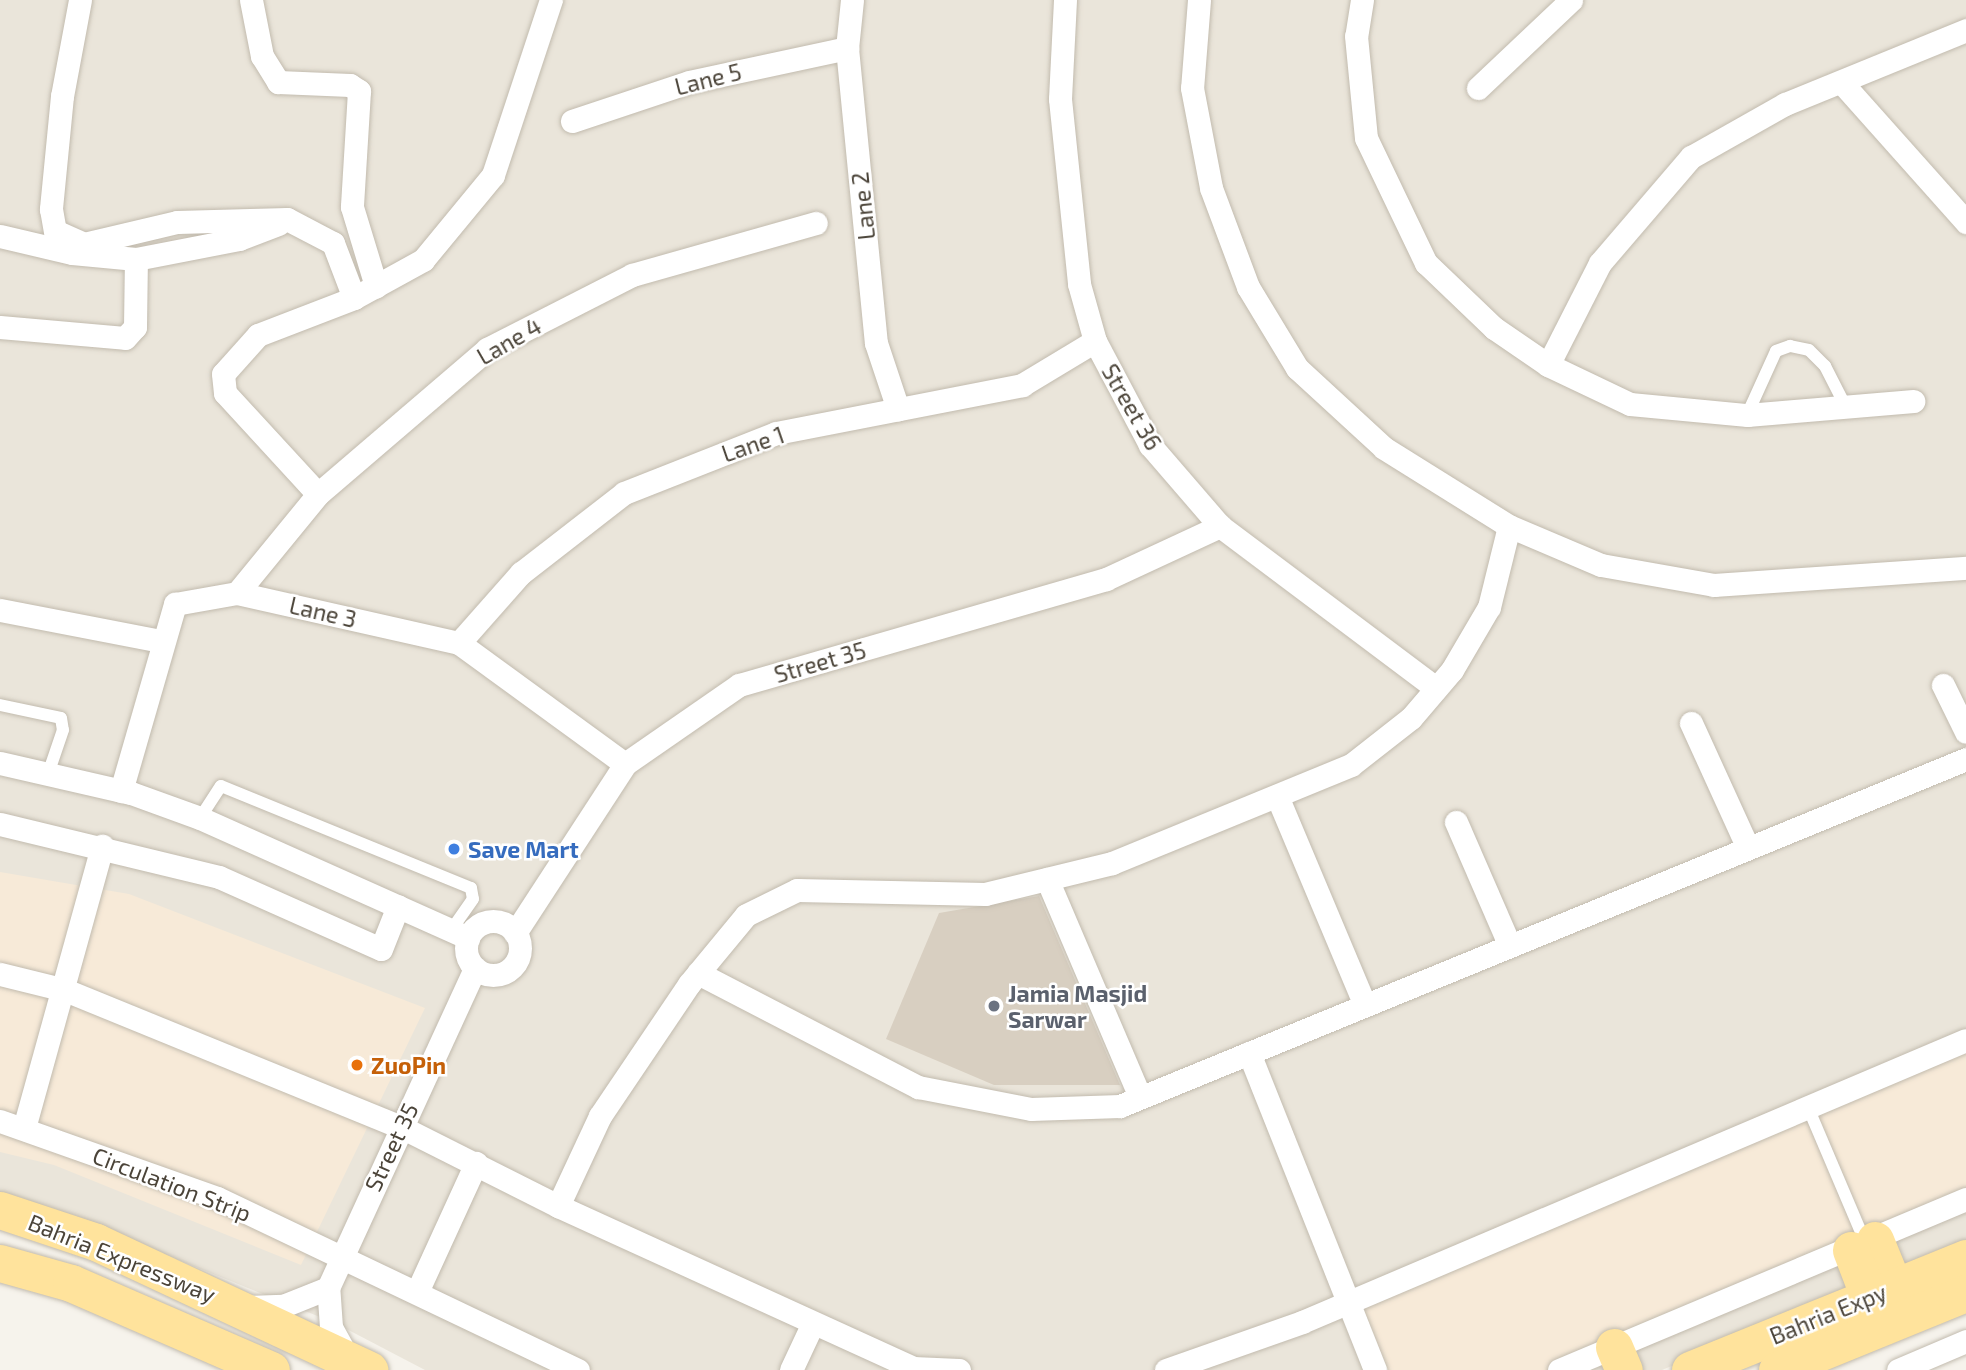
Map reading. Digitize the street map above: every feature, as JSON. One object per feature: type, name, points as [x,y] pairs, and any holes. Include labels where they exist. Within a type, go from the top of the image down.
[{"type":"main road","name":"Bahria Expressway","points":[[0,1210],[96,1242],[243,1307]]},
{"type":"main road","points":[[1864,1245],[1882,1292]]},
{"type":"main road","name":"Bahria Expy","points":[[1690,1370],[1966,1258]]},
{"type":"main road","name":"Bahria Expressway","points":[[0,1263],[71,1283],[271,1370]]},
{"type":"main road","name":"Bahria Expy","points":[[1777,1370],[1966,1293]]},
{"type":"main road","points":[[243,1307],[359,1365]]},
{"type":"street","points":[[80,0],[62,96],[51,209],[55,232],[84,244],[177,222],[287,219],[333,243],[354,298]]},
{"type":"street","points":[[251,0],[262,56],[278,82],[350,85],[359,91],[352,207],[376,286]]},
{"type":"street","points":[[318,494],[225,393],[223,374],[258,335],[354,298],[423,260],[493,174],[551,0]]},
{"type":"street","name":"Lane 2","points":[[852,0],[847,48],[876,343],[898,408]]},
{"type":"street","name":"Street 36","points":[[1065,0],[1060,99],[1079,284],[1095,341],[1150,445],[1220,526],[1436,688]]},
{"type":"street","points":[[1199,0],[1192,88],[1210,188],[1248,288],[1297,368],[1384,448],[1509,526],[1601,565],[1714,585],[1966,568]]},
{"type":"street","points":[[1362,0],[1356,36],[1366,138],[1426,263],[1494,328],[1548,365],[1630,404],[1747,415],[1913,401]]},
{"type":"street","points":[[1478,88],[1567,2]]},
{"type":"street","points":[[1548,365],[1600,263],[1691,158],[1785,104],[1843,84],[1966,30]]},
{"type":"street","name":"Lane 5","points":[[572,121],[689,82],[847,48]]},
{"type":"street","points":[[1843,84],[1966,222]]},
{"type":"street","points":[[0,236],[72,253],[136,258],[250,236],[287,219]]},
{"type":"street","name":"Lane 4","points":[[237,593],[318,494],[486,349],[632,275],[816,223]]},
{"type":"street","points":[[0,327],[125,338],[135,327],[136,258]]},
{"type":"street","name":"Lane 1","points":[[459,643],[520,573],[624,493],[776,433],[1022,385],[1095,341]]},
{"type":"street","name":"Street 35","points":[[515,933],[625,764],[739,685],[1106,579],[1220,526]]},
{"type":"street","points":[[558,1206],[600,1116],[698,973],[746,915],[797,890],[985,894],[1112,863],[1351,765],[1411,718],[1436,688],[1489,607],[1509,526]]},
{"type":"street","name":"Lane 3","points":[[121,791],[161,641],[175,604],[237,593],[459,643],[625,764]]},
{"type":"street","points":[[0,610],[161,641]]},
{"type":"street","points":[[1943,685],[1966,732]]},
{"type":"street","points":[[1691,723],[1748,848]]},
{"type":"street","points":[[698,973],[918,1087],[1031,1109],[1120,1106],[1966,759]]},
{"type":"street","points":[[0,763],[121,791],[200,818],[459,934],[466,954],[475,968],[491,975],[508,970],[519,956],[515,933],[501,923],[488,922],[459,934]]},
{"type":"street","points":[[1277,796],[1365,1005]]},
{"type":"street","points":[[1456,822],[1510,946]]},
{"type":"street","points":[[0,824],[102,846],[219,877],[382,949],[398,906]]},
{"type":"street","points":[[24,1128],[65,990],[102,846]]},
{"type":"street","points":[[1047,879],[1140,1097]]},
{"type":"street","name":"Street 35","points":[[328,1288],[340,1256],[475,968]]},
{"type":"street","points":[[0,974],[65,990],[401,1127],[558,1206],[913,1368],[959,1370]]},
{"type":"street","points":[[1166,1370],[1349,1302],[1807,1105],[1966,1040]]},
{"type":"street","points":[[1250,1053],[1376,1370]]},
{"type":"street","name":"Circulation Strip","points":[[0,1121],[217,1198],[579,1370]]},
{"type":"street","points":[[417,1292],[476,1163]]},
{"type":"street","points":[[1559,1370],[1619,1359],[1966,1199]]},
{"type":"street","points":[[243,1307],[283,1306],[328,1288],[331,1327],[359,1365]]},
{"type":"street","points":[[791,1370],[813,1323]]},
{"type":"street","points":[[1910,1368],[1966,1341]]},
{"type":"lane","points":[[1747,415],[1776,351],[1790,346],[1809,350],[1825,366],[1845,405]]},
{"type":"lane","points":[[0,705],[61,718],[63,730],[48,774]]},
{"type":"lane","points":[[200,818],[222,786],[471,888],[473,899],[459,934]]},
{"type":"lane","points":[[1807,1105],[1864,1245]]},
{"type":"shaded area","points":[[0,0],[1966,0],[1966,1244],[1662,1370],[425,1370],[335,1323],[47,1207],[0,1195]]},
{"type":"shaded area","points":[[0,872],[129,894],[425,1008],[301,1265],[54,1165],[0,1152]]},
{"type":"shaded area","points":[[1966,1039],[1966,1199],[1558,1370],[1382,1370],[1360,1297]]},
{"type":"building","name":"Jamia Masjid Sarwar","points":[[1039,896],[1120,1085],[994,1085],[886,1039],[939,913]]},
{"type":"place","name":"Save Mart","points":[[454,849]]},
{"type":"place","name":"Jamia Masjid Sarwar","points":[[994,1006]]},
{"type":"place","name":"ZuoPin","points":[[357,1065]]}]
